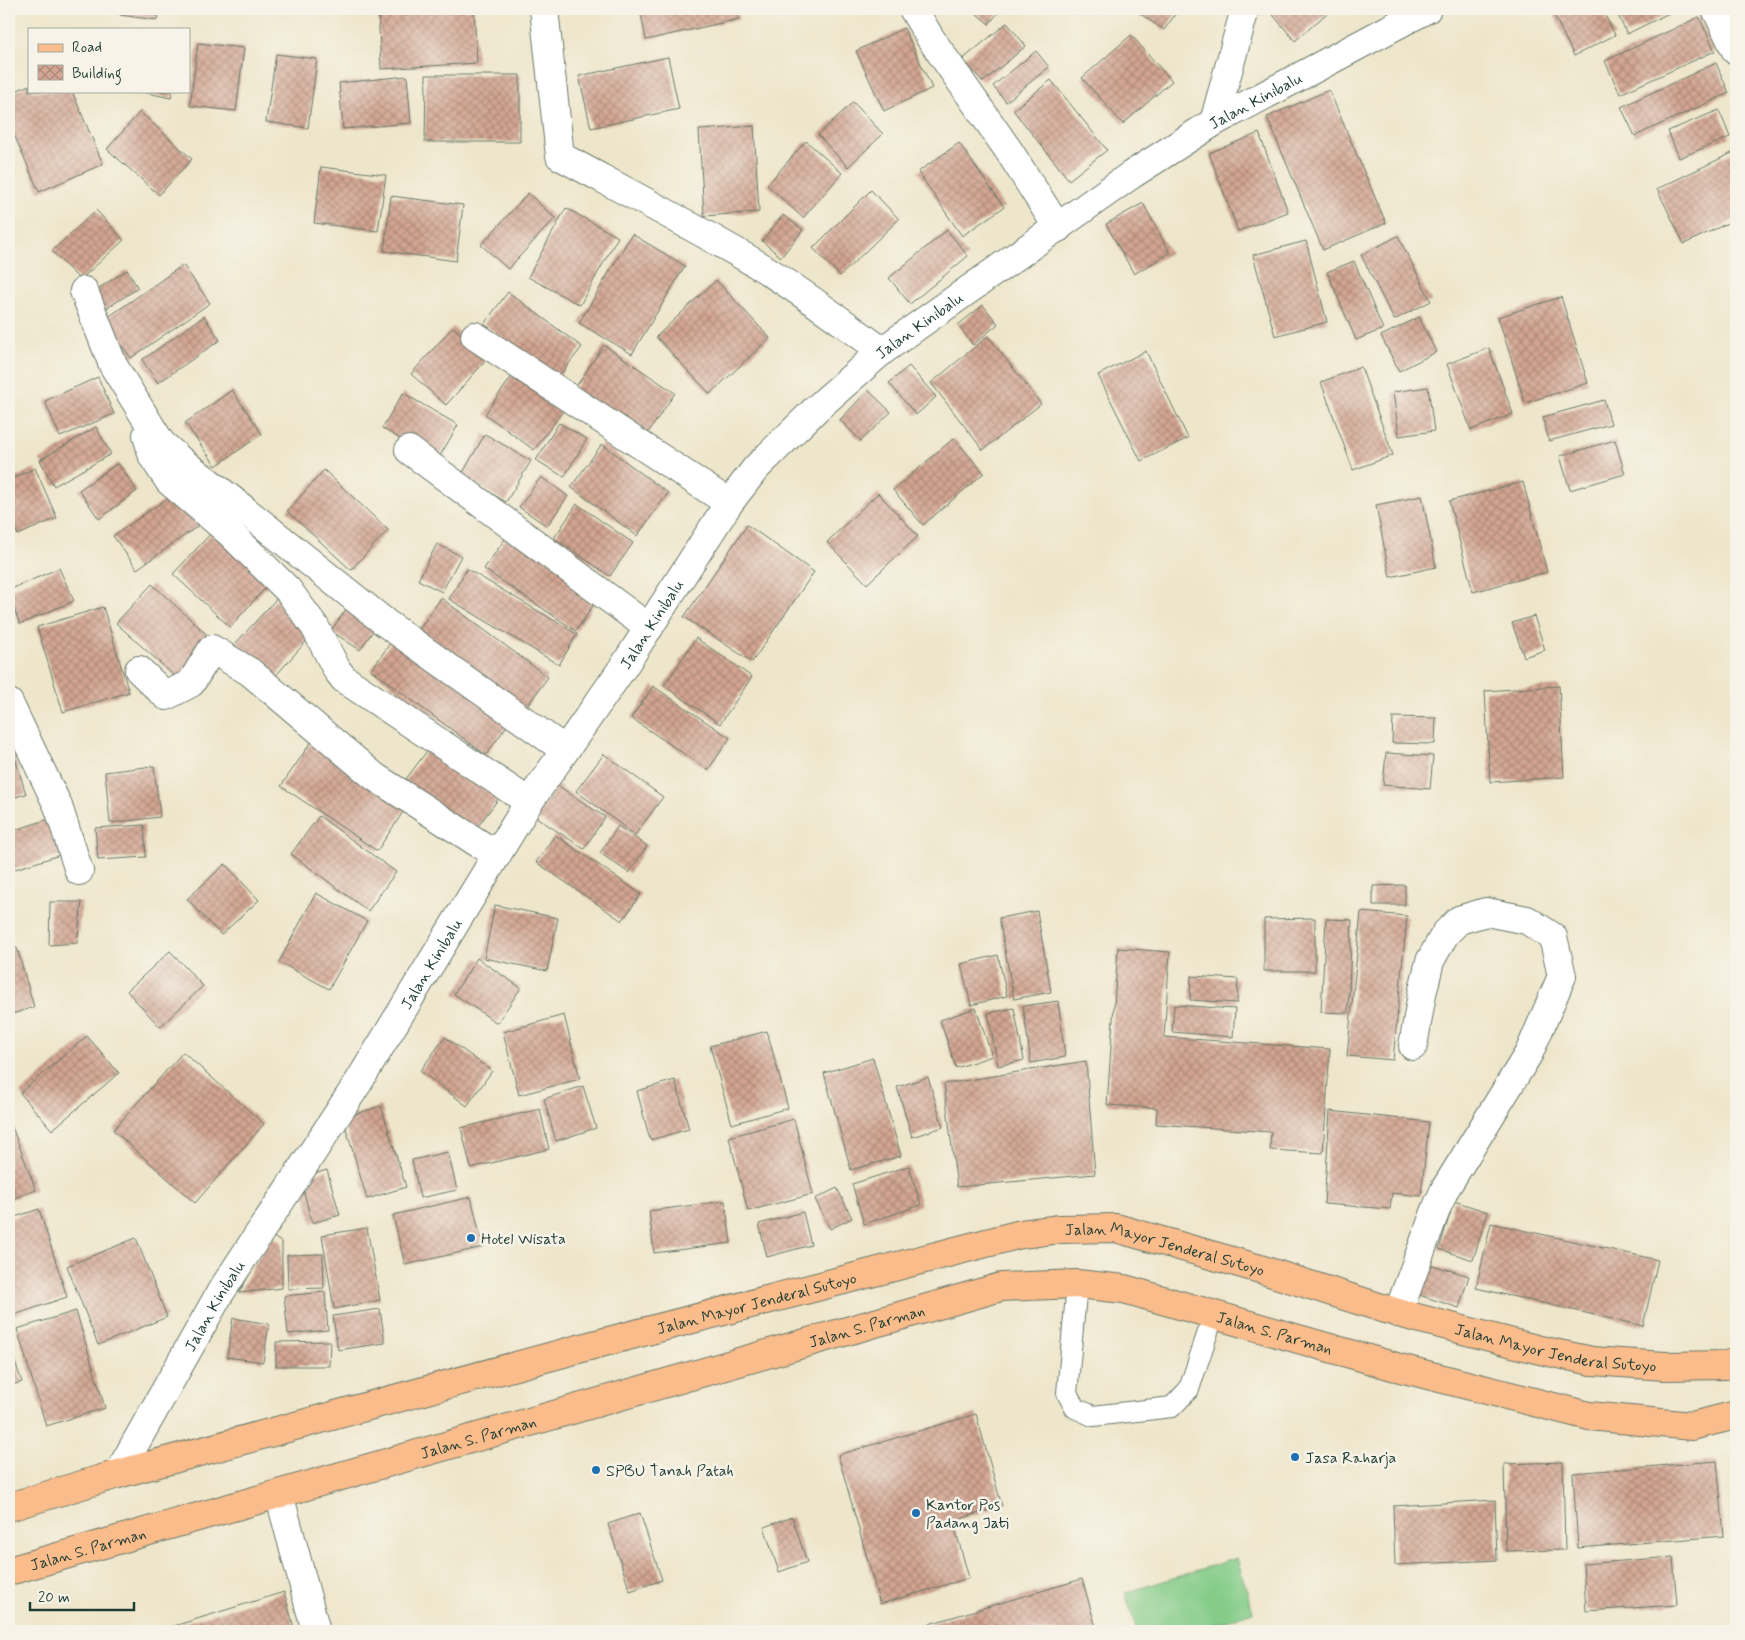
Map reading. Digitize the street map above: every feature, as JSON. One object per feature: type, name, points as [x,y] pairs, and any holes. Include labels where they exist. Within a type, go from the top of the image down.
[{"type":"main road","name":"Jalan Mayor Jenderal Sutoyo","points":[[118,1474],[593,1345],[1021,1234],[1060,1229],[1116,1228],[1260,1269],[1398,1313],[1540,1350],[1592,1361],[1665,1366],[1726,1365],[1736,1362]]},
{"type":"main road","name":"Jalan S. Parman","points":[[9,1571],[1001,1288],[1078,1284],[1124,1289],[1396,1367],[1589,1416],[1692,1426],[1736,1414]]},
{"type":"main road","points":[[9,1507],[118,1474]]},
{"type":"street","points":[[544,9],[560,156],[762,267],[823,308],[882,352]]},
{"type":"street","points":[[913,9],[931,39],[1009,151],[1058,228]]},
{"type":"street","points":[[1214,122],[1245,9]]},
{"type":"street","name":"Jalan Kinibalu","points":[[118,1474],[220,1293],[358,1082],[529,802],[650,628],[729,503],[756,468],[816,409],[882,352],[1131,175],[1214,122],[1427,9]]},
{"type":"street","points":[[1716,9],[1736,50]]},
{"type":"street","points":[[84,291],[113,366],[161,443],[387,624],[565,750]]},
{"type":"street","points":[[475,336],[729,503]]},
{"type":"street","points":[[141,410],[153,457],[169,481],[229,532],[288,590],[315,627],[344,680],[529,802]]},
{"type":"street","points":[[409,450],[650,628]]},
{"type":"street","points":[[139,670],[166,696],[191,682],[212,649],[250,672],[375,777],[496,855]]},
{"type":"street","points":[[9,703],[58,806],[79,871]]},
{"type":"street","points":[[1398,1313],[1445,1189],[1529,1053],[1562,976],[1553,937],[1527,920],[1486,912],[1459,920],[1445,934],[1430,961],[1422,994],[1414,1046]]},
{"type":"street","points":[[279,1494],[316,1631]]},
{"type":"lane","points":[[1078,1284],[1067,1393],[1075,1408],[1093,1416],[1172,1407],[1189,1389],[1214,1314]]},
{"type":"green space","points":[[1237,1558],[1253,1612],[1193,1631],[1137,1631],[1125,1593]]},
{"type":"building","points":[[121,9],[159,9],[157,20],[120,15]]},
{"type":"building","points":[[378,9],[474,9],[477,63],[381,69]]},
{"type":"building","points":[[640,9],[737,9],[739,19],[646,40]]},
{"type":"building","points":[[779,9],[811,9],[811,10],[780,15]]},
{"type":"building","points":[[971,9],[1001,9],[989,24]]},
{"type":"building","points":[[1133,9],[1179,9],[1164,30]]},
{"type":"building","points":[[1268,9],[1332,9],[1295,41]]},
{"type":"building","points":[[1551,9],[1602,9],[1615,35],[1574,56]]},
{"type":"building","points":[[1615,9],[1677,9],[1627,34]]},
{"type":"building","points":[[1699,17],[1715,51],[1620,94],[1605,61]]},
{"type":"building","points":[[1007,23],[1026,46],[983,82],[963,59]]},
{"type":"building","points":[[904,28],[932,88],[884,111],[856,51]]},
{"type":"building","points":[[1131,35],[1172,81],[1123,124],[1082,78]]},
{"type":"building","points":[[198,43],[244,48],[236,111],[190,106]]},
{"type":"building","points":[[1036,51],[1049,67],[1006,102],[993,86]]},
{"type":"building","points":[[276,54],[317,59],[308,128],[266,122]]},
{"type":"building","points":[[668,57],[679,109],[591,128],[579,76]]},
{"type":"building","points":[[1716,63],[1729,93],[1635,136],[1621,107]]},
{"type":"building","points":[[426,75],[520,75],[520,142],[425,142]]},
{"type":"building","points":[[407,76],[411,123],[343,129],[339,83]]},
{"type":"building","points":[[1051,80],[1107,150],[1069,180],[1013,110]]},
{"type":"building","points":[[28,85],[28,92],[72,92],[103,164],[39,192],[9,123],[9,94]]},
{"type":"building","points":[[1329,90],[1386,223],[1323,250],[1267,117]]},
{"type":"building","points":[[143,92],[172,92],[171,98]]},
{"type":"building","points":[[853,102],[883,134],[848,167],[818,135]]},
{"type":"building","points":[[1719,110],[1730,137],[1679,158],[1668,131]]},
{"type":"building","points":[[140,112],[192,159],[159,195],[107,149]]},
{"type":"building","points":[[754,126],[759,212],[704,216],[699,130]]},
{"type":"building","points":[[1259,133],[1288,212],[1238,231],[1209,153]]},
{"type":"building","points":[[806,141],[842,173],[803,218],[767,185]]},
{"type":"building","points":[[959,143],[1004,207],[962,236],[918,172]]},
{"type":"building","points":[[1736,151],[1736,219],[1684,244],[1657,189]]},
{"type":"building","points":[[321,167],[386,175],[378,231],[314,223]]},
{"type":"building","points":[[871,190],[899,219],[840,276],[813,248]]},
{"type":"building","points":[[528,193],[555,218],[508,269],[481,245]]},
{"type":"building","points":[[391,196],[463,205],[456,261],[384,251]]},
{"type":"building","points":[[1143,203],[1170,253],[1134,274],[1106,224]]},
{"type":"building","points":[[566,208],[618,237],[580,305],[528,277]]},
{"type":"building","points":[[96,210],[124,240],[80,280],[52,251]]},
{"type":"building","points":[[783,215],[803,230],[781,257],[762,241]]},
{"type":"building","points":[[947,230],[968,256],[910,304],[889,278]]},
{"type":"building","points":[[632,234],[685,266],[632,354],[579,323]]},
{"type":"building","points":[[1398,236],[1431,301],[1394,320],[1361,255]]},
{"type":"building","points":[[1306,241],[1327,322],[1275,336],[1253,255]]},
{"type":"building","points":[[1354,261],[1383,329],[1356,340],[1327,272]]},
{"type":"building","points":[[183,265],[210,303],[131,358],[104,320]]},
{"type":"building","points":[[127,270],[138,288],[101,312],[90,294]]},
{"type":"building","points":[[716,280],[770,338],[710,394],[656,337]]},
{"type":"building","points":[[508,292],[582,347],[557,379],[484,324]]},
{"type":"building","points":[[1561,297],[1588,383],[1525,403],[1498,317]]},
{"type":"building","points":[[983,305],[998,324],[973,345],[958,325]]},
{"type":"building","points":[[204,316],[220,340],[158,383],[142,360]]},
{"type":"building","points":[[1419,317],[1436,352],[1399,371],[1381,336]]},
{"type":"building","points":[[453,327],[487,359],[446,405],[411,374]]},
{"type":"building","points":[[988,336],[1041,404],[983,450],[931,383]]},
{"type":"building","points":[[604,345],[675,393],[643,440],[573,391]]},
{"type":"building","points":[[1489,348],[1513,414],[1471,430],[1447,364]]},
{"type":"building","points":[[1146,351],[1188,438],[1141,461],[1098,375]]},
{"type":"building","points":[[909,366],[936,397],[916,415],[889,383]]},
{"type":"building","points":[[1361,367],[1393,455],[1353,470],[1321,382]]},
{"type":"building","points":[[515,372],[565,408],[534,450],[485,414]]},
{"type":"building","points":[[98,377],[114,414],[60,437],[45,401]]},
{"type":"building","points":[[1428,387],[1434,431],[1399,436],[1393,392]]},
{"type":"building","points":[[232,390],[262,434],[216,466],[185,423]]},
{"type":"building","points":[[868,390],[891,412],[861,441],[840,420]]},
{"type":"building","points":[[403,393],[458,425],[437,461],[382,428]]},
{"type":"building","points":[[1604,400],[1611,424],[1549,441],[1543,417]]},
{"type":"building","points":[[559,423],[587,439],[564,477],[536,460]]},
{"type":"building","points":[[96,427],[111,454],[54,486],[40,460]]},
{"type":"building","points":[[485,434],[531,461],[506,502],[461,476]]},
{"type":"building","points":[[954,438],[984,473],[923,525],[893,490]]},
{"type":"building","points":[[1615,440],[1625,474],[1570,490],[1560,456]]},
{"type":"building","points":[[602,444],[668,493],[637,536],[571,487]]},
{"type":"building","points":[[118,463],[137,491],[99,519],[79,490]]},
{"type":"building","points":[[35,468],[57,518],[18,535],[9,513],[9,480]]},
{"type":"building","points":[[324,470],[388,530],[351,570],[287,511]]},
{"type":"building","points":[[541,477],[568,496],[547,526],[519,507]]},
{"type":"building","points":[[1523,482],[1547,572],[1473,592],[1449,501]]},
{"type":"building","points":[[175,493],[198,526],[137,569],[113,536]]},
{"type":"building","points":[[878,493],[918,536],[867,584],[827,542]]},
{"type":"building","points":[[1422,496],[1436,567],[1390,577],[1376,505]]},
{"type":"building","points":[[577,504],[633,543],[610,576],[554,538]]},
{"type":"building","points":[[747,525],[814,572],[752,662],[684,617]]},
{"type":"building","points":[[213,531],[270,583],[230,627],[173,574]]},
{"type":"building","points":[[509,533],[600,595],[576,631],[484,569]]},
{"type":"building","points":[[437,544],[461,556],[442,592],[418,580]]},
{"type":"building","points":[[59,568],[74,601],[20,624],[9,597],[9,590]]},
{"type":"building","points":[[467,569],[577,634],[559,665],[449,599]]},
{"type":"building","points":[[152,584],[215,642],[180,681],[116,623]]},
{"type":"building","points":[[279,596],[316,630],[272,680],[234,645]]},
{"type":"building","points":[[441,598],[548,677],[525,709],[418,631]]},
{"type":"building","points":[[349,605],[377,625],[360,650],[331,631]]},
{"type":"building","points":[[103,607],[129,692],[63,712],[37,627]]},
{"type":"building","points":[[1534,616],[1545,650],[1524,657],[1512,623]]},
{"type":"building","points":[[396,635],[511,720],[486,755],[371,670]]},
{"type":"building","points":[[696,638],[752,677],[720,724],[664,686]]},
{"type":"building","points":[[653,686],[730,738],[708,770],[631,718]]},
{"type":"building","points":[[1559,686],[1564,777],[1490,782],[1485,691]]},
{"type":"building","points":[[1393,717],[1436,718],[1435,744],[1392,743]]},
{"type":"building","points":[[314,738],[409,803],[377,851],[281,786]]},
{"type":"building","points":[[9,739],[26,794],[9,799]]},
{"type":"building","points":[[430,747],[499,798],[472,834],[403,783]]},
{"type":"building","points":[[1386,753],[1433,756],[1430,789],[1383,785]]},
{"type":"building","points":[[604,754],[663,797],[635,835],[576,791]]},
{"type":"building","points":[[154,766],[160,817],[110,823],[105,772]]},
{"type":"building","points":[[557,785],[605,817],[584,849],[536,817]]},
{"type":"building","points":[[319,816],[396,872],[368,911],[291,854]]},
{"type":"building","points":[[52,818],[63,854],[9,871],[9,832]]},
{"type":"building","points":[[144,825],[146,857],[98,860],[95,828]]},
{"type":"building","points":[[618,826],[647,846],[629,873],[600,853]]},
{"type":"building","points":[[555,835],[641,894],[622,921],[536,862]]},
{"type":"building","points":[[225,864],[259,900],[221,935],[187,899]]},
{"type":"building","points":[[1405,885],[1405,905],[1373,905],[1373,886]]},
{"type":"building","points":[[316,893],[367,921],[329,989],[279,962]]},
{"type":"building","points":[[50,902],[82,902],[77,943],[49,945]]},
{"type":"building","points":[[495,905],[558,918],[547,971],[484,958]]},
{"type":"building","points":[[1037,911],[1051,992],[1014,999],[999,918]]},
{"type":"building","points":[[1361,912],[1407,916],[1393,1060],[1347,1056]]},
{"type":"building","points":[[1315,918],[1315,971],[1264,971],[1264,919]]},
{"type":"building","points":[[1326,919],[1352,920],[1348,1013],[1321,1012]]},
{"type":"building","points":[[17,948],[34,1007],[9,1015],[9,950]]},
{"type":"building","points":[[1118,948],[1170,952],[1164,1037],[1330,1049],[1323,1153],[1270,1150],[1271,1132],[1156,1124],[1157,1108],[1107,1105]]},
{"type":"building","points":[[170,951],[203,986],[160,1027],[127,991]]},
{"type":"building","points":[[998,955],[1007,996],[971,1005],[961,964]]},
{"type":"building","points":[[477,958],[521,988],[497,1023],[454,994]]},
{"type":"building","points":[[1191,976],[1238,979],[1237,1003],[1190,1000]]},
{"type":"building","points":[[1058,1001],[1065,1057],[1031,1063],[1023,1006]]},
{"type":"building","points":[[1174,1005],[1235,1009],[1233,1037],[1172,1032]]},
{"type":"building","points":[[976,1008],[992,1056],[956,1068],[940,1020]]},
{"type":"building","points":[[1014,1008],[1024,1060],[998,1066],[988,1013]]},
{"type":"building","points":[[564,1015],[580,1079],[519,1095],[503,1032]]},
{"type":"building","points":[[767,1031],[788,1108],[732,1124],[710,1046]]},
{"type":"building","points":[[87,1036],[119,1073],[52,1130],[20,1093]]},
{"type":"building","points":[[445,1037],[492,1071],[467,1106],[420,1071]]},
{"type":"building","points":[[183,1052],[264,1124],[195,1203],[113,1130]]},
{"type":"building","points":[[873,1058],[901,1156],[851,1170],[824,1073]]},
{"type":"building","points":[[1086,1061],[1095,1174],[957,1187],[944,1084]]},
{"type":"building","points":[[928,1077],[943,1127],[912,1137],[897,1087]]},
{"type":"building","points":[[675,1080],[689,1129],[650,1140],[637,1091]]},
{"type":"building","points":[[583,1086],[596,1128],[556,1141],[544,1099]]},
{"type":"building","points":[[381,1106],[406,1187],[367,1199],[343,1118]]},
{"type":"building","points":[[540,1109],[549,1149],[471,1168],[461,1128]]},
{"type":"building","points":[[1330,1111],[1429,1122],[1421,1196],[1392,1193],[1390,1209],[1324,1204]]},
{"type":"building","points":[[9,1119],[36,1190],[9,1200]]},
{"type":"building","points":[[794,1119],[813,1194],[748,1211],[729,1137]]},
{"type":"building","points":[[448,1152],[457,1190],[420,1198],[412,1160]]},
{"type":"building","points":[[909,1166],[921,1205],[864,1224],[852,1184]]},
{"type":"building","points":[[327,1170],[340,1215],[312,1223],[300,1178]]},
{"type":"building","points":[[837,1188],[852,1218],[830,1229],[815,1199]]},
{"type":"building","points":[[471,1197],[483,1247],[405,1265],[393,1215]]},
{"type":"building","points":[[725,1201],[731,1243],[654,1253],[649,1211]]},
{"type":"building","points":[[1454,1201],[1488,1212],[1473,1260],[1439,1249]]},
{"type":"building","points":[[39,1209],[67,1297],[11,1316],[9,1309],[9,1219]]},
{"type":"building","points":[[803,1212],[811,1245],[767,1257],[759,1224]]},
{"type":"building","points":[[1491,1223],[1658,1260],[1643,1326],[1476,1288]]},
{"type":"building","points":[[367,1228],[380,1300],[334,1309],[322,1235]]},
{"type":"building","points":[[271,1235],[282,1243],[282,1288],[239,1293]]},
{"type":"building","points":[[136,1238],[167,1317],[98,1345],[67,1266]]},
{"type":"building","points":[[323,1254],[324,1288],[288,1289],[287,1255]]},
{"type":"building","points":[[1426,1263],[1469,1276],[1459,1308],[1416,1294]]},
{"type":"building","points":[[325,1292],[328,1330],[288,1334],[284,1296]]},
{"type":"building","points":[[380,1309],[385,1343],[338,1350],[333,1316]]},
{"type":"building","points":[[76,1311],[105,1408],[46,1426],[17,1329]]},
{"type":"building","points":[[233,1318],[269,1324],[263,1362],[227,1357]]},
{"type":"building","points":[[330,1341],[329,1366],[276,1366],[276,1342]]},
{"type":"building","points":[[9,1345],[22,1382],[9,1386]]},
{"type":"building","name":"Kantor Pos Padang Jati","points":[[976,1414],[1002,1506],[953,1521],[969,1578],[880,1604],[838,1455]]},
{"type":"building","points":[[1717,1461],[1724,1536],[1578,1548],[1573,1473]]},
{"type":"building","points":[[1563,1462],[1565,1550],[1506,1551],[1504,1464]]},
{"type":"building","points":[[1495,1500],[1497,1560],[1395,1565],[1393,1506]]},
{"type":"building","points":[[640,1513],[662,1580],[630,1591],[608,1524]]},
{"type":"building","points":[[792,1517],[807,1562],[779,1572],[764,1527]]},
{"type":"building","points":[[1673,1557],[1677,1605],[1586,1611],[1583,1564]]},
{"type":"building","points":[[1082,1579],[1097,1631],[905,1631]]},
{"type":"building","points":[[284,1592],[295,1631],[158,1631]]},
{"type":"place","name":"Hotel Wisata","points":[[471,1238]]},
{"type":"place","name":"Jasa Raharja","points":[[1295,1457]]},
{"type":"place","name":"SPBU Tanah Patah","points":[[596,1470]]},
{"type":"place","name":"Kantor Pos Padang Jati","points":[[916,1513]]}]
